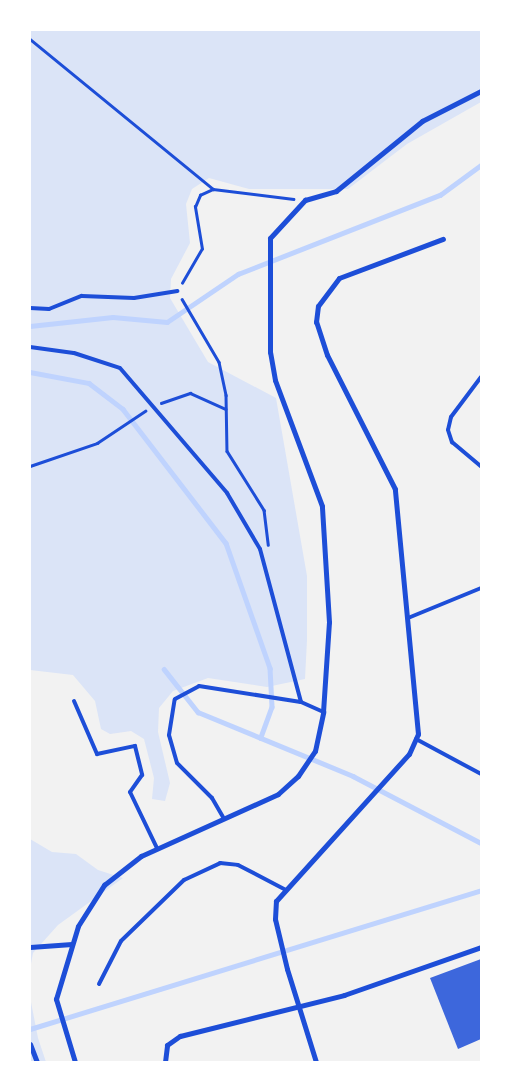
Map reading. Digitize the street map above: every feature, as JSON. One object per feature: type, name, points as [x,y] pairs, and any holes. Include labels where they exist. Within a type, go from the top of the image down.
[{"type":"street","points":[[75,1062],[62,1033],[58,1008],[60,974],[78,926],[104,886],[123,866],[157,848],[278,794],[306,764],[314,752],[323,712],[329,622],[322,506],[275,380],[269,273],[270,238],[305,200],[336,191],[422,121],[481,91]]},
{"type":"street","points":[[316,1062],[278,934],[276,901],[388,778],[416,739],[408,618],[395,488],[327,355],[316,322],[318,306],[339,278],[443,239]]},
{"type":"street","points":[[30,947],[72,944]]},
{"type":"street","points":[[166,1062],[167,1045],[180,1036],[299,1006],[481,947]]},
{"type":"street","points":[[30,1044],[37,1062]]},
{"type":"lane","points":[[30,308],[48,308],[82,296],[134,298],[177,291]]},
{"type":"lane","points":[[30,347],[74,353],[120,368],[155,406],[237,508],[263,560],[301,702]]},
{"type":"lane","points":[[481,377],[451,417],[448,430],[452,442],[481,466]]},
{"type":"lane","points":[[408,618],[481,588]]},
{"type":"lane","points":[[223,817],[212,798],[177,763],[172,748],[170,717],[179,693],[199,686],[301,702],[323,712]]},
{"type":"lane","points":[[74,701],[98,754],[135,746],[142,775],[130,792],[157,848]]},
{"type":"lane","points":[[416,739],[481,774]]},
{"type":"lane","points":[[99,984],[121,942],[184,880],[220,864],[238,865],[286,890]]},
{"type":"path","points":[[30,39],[213,189]]},
{"type":"path","points":[[263,560],[268,520],[227,451],[226,409],[219,362],[177,291],[202,249],[195,207],[200,195],[213,189],[305,200]]},
{"type":"path","points":[[30,466],[97,443],[155,406],[190,393],[226,409]]},
{"type":"shaded area","points":[[30,30],[481,30],[481,102],[407,144],[348,189],[249,189],[209,178],[192,189],[186,204],[190,243],[171,279],[170,298],[208,362],[276,398],[307,576],[307,640],[305,679],[267,687],[208,678],[173,691],[159,708],[158,732],[170,783],[165,801],[152,799],[154,778],[144,739],[131,731],[110,734],[101,729],[95,701],[73,675],[30,670]]},
{"type":"shaded area","points":[[30,839],[52,852],[76,854],[98,870],[123,878],[58,925],[33,953],[30,969]]},
{"type":"shaded area","points":[[30,997],[38,1038],[46,1062],[30,1062]]},
{"type":"building","points":[[481,959],[481,1039],[458,1049],[430,978]]},
{"type":"waterway","points":[[30,326],[113,317],[167,322],[238,274],[440,195],[481,165]]},
{"type":"waterway","points":[[30,372],[89,383],[123,409],[226,543],[270,668],[272,707],[261,738]]},
{"type":"waterway","points":[[164,669],[198,712],[353,776],[481,843]]},
{"type":"waterway","points":[[30,1029],[481,890]]}]
